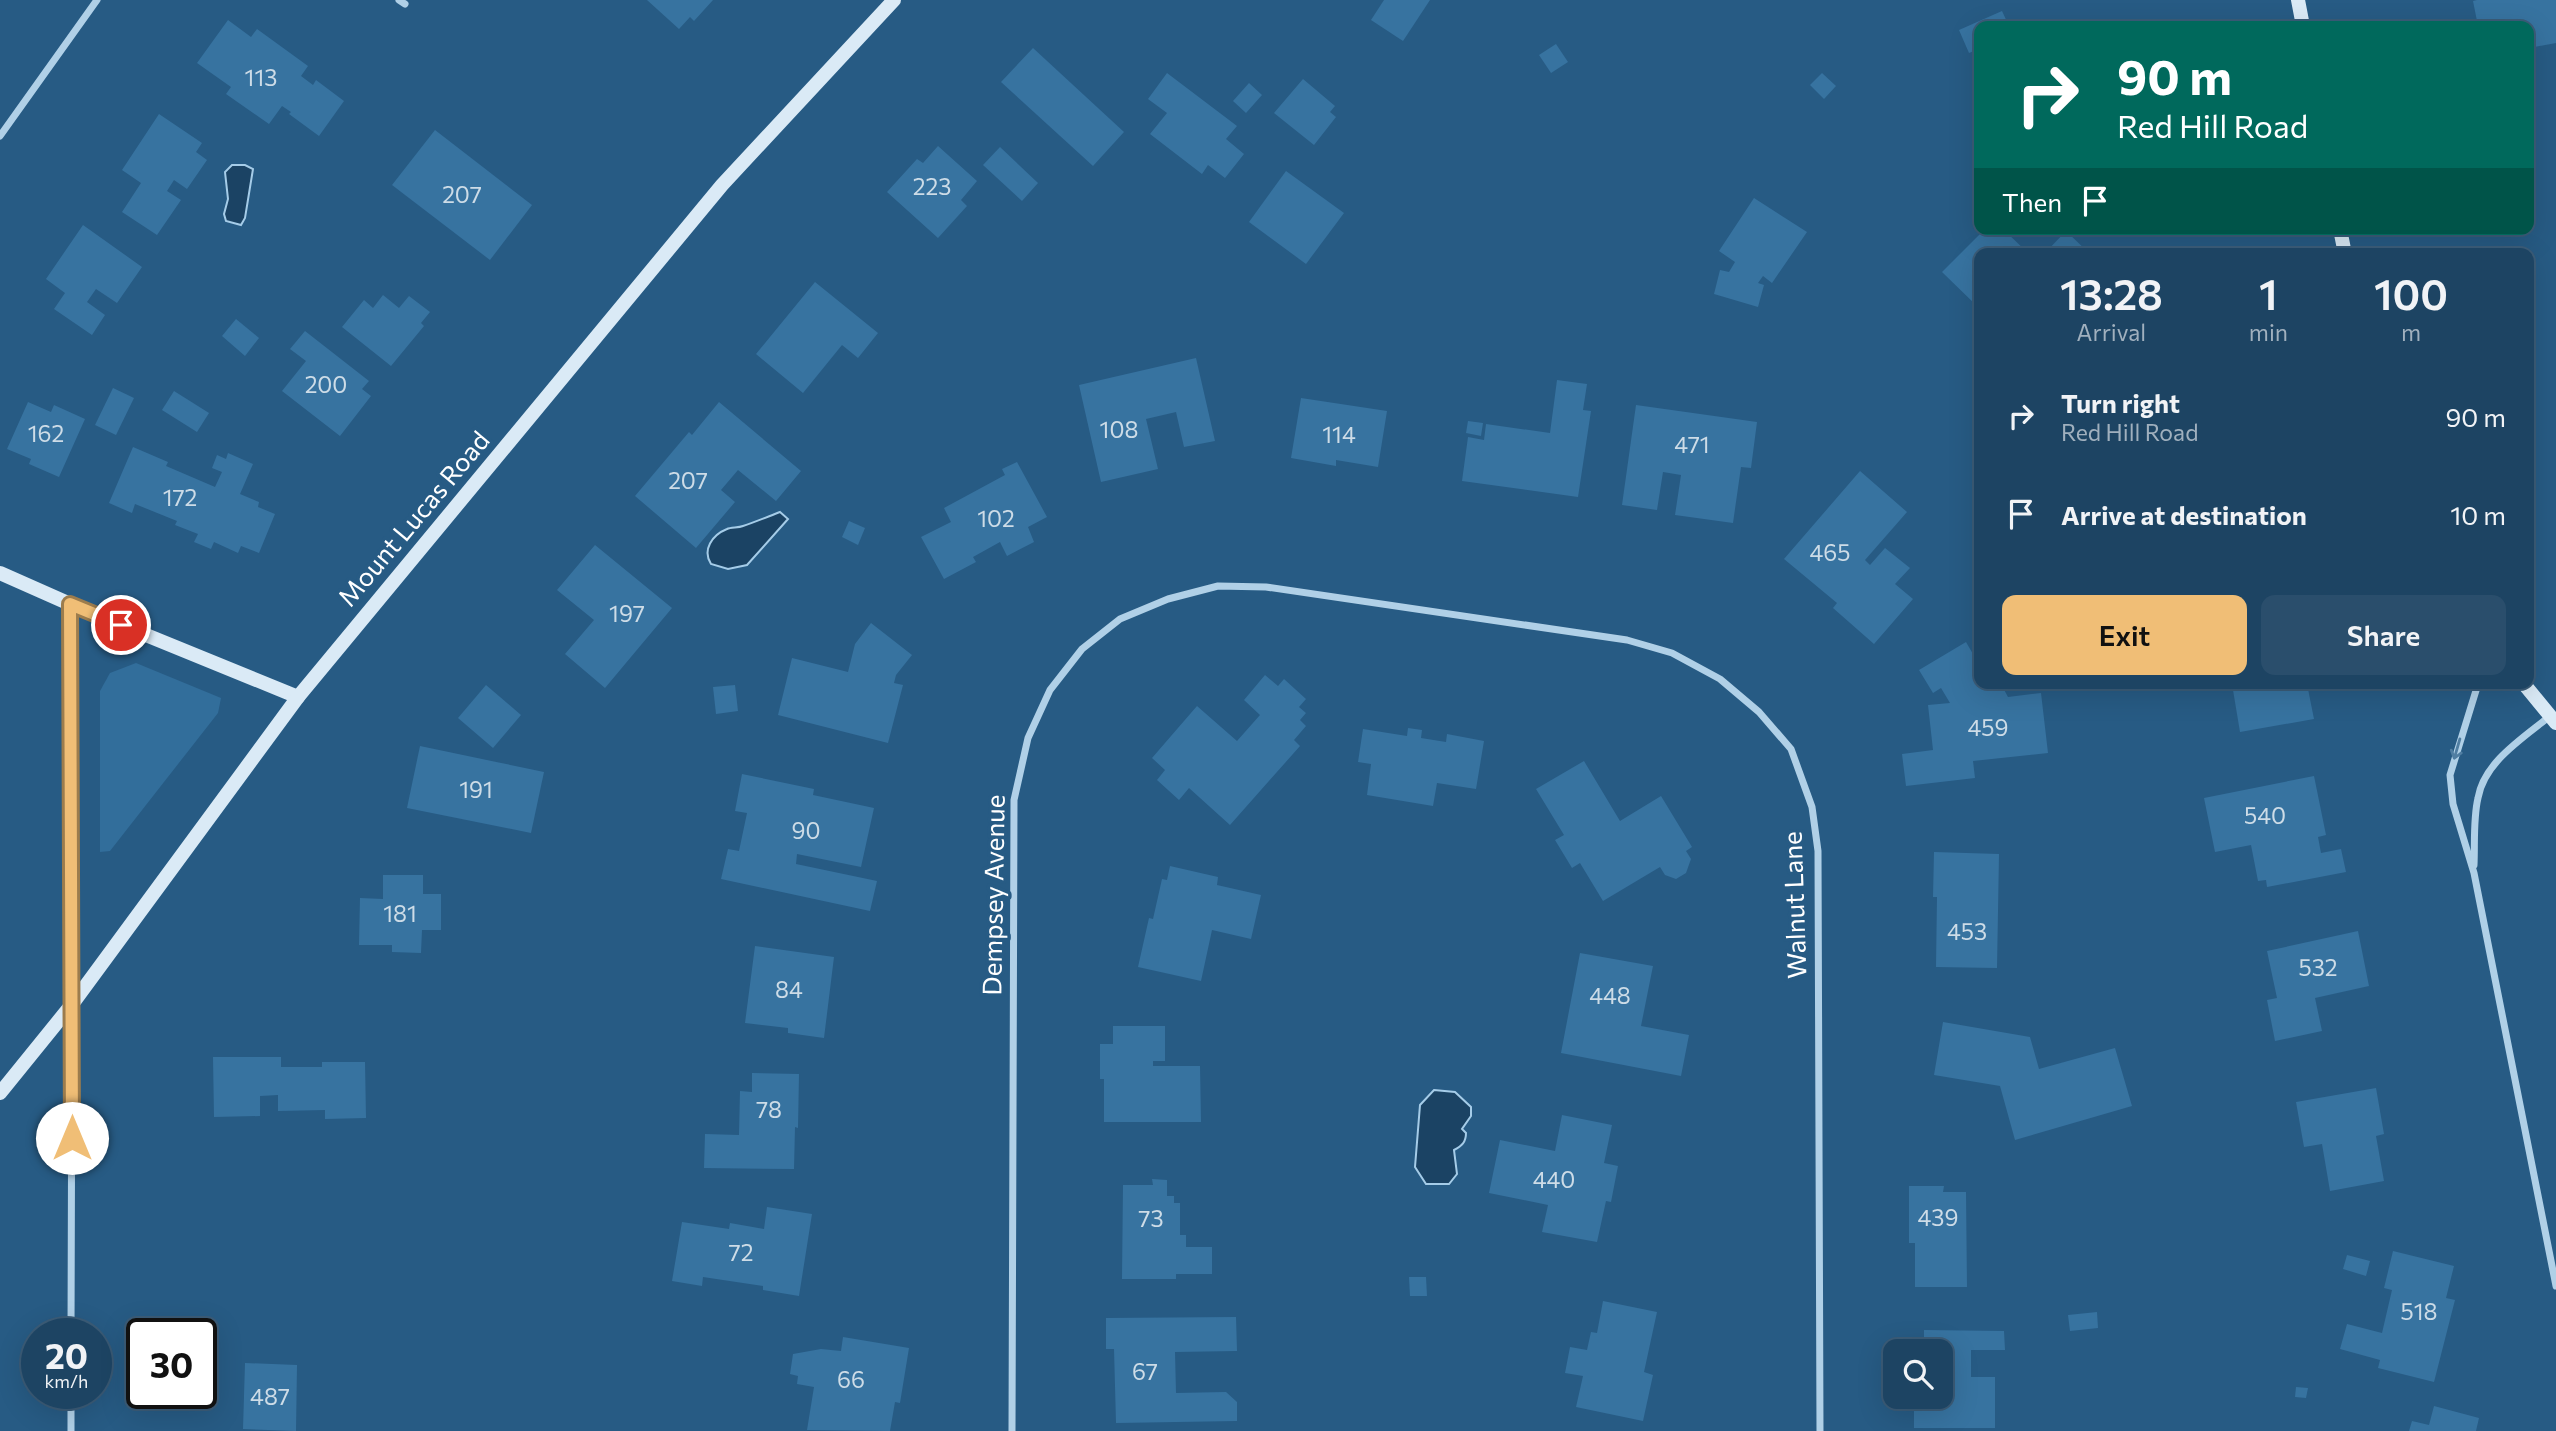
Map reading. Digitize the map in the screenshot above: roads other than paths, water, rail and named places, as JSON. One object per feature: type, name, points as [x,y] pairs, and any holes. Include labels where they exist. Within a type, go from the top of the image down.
[{"type":"street","points":[[0,136],[97,0]]},
{"type":"street","name":"Mount Lucas Road","points":[[0,1093],[72,1003],[298,697],[722,185],[894,0]]},
{"type":"street","points":[[2298,0],[2302,21]]},
{"type":"street","points":[[0,573],[298,697]]},
{"type":"street","name":"Dempsey Avenue","points":[[1012,1431],[1014,800],[1028,738],[1050,690],[1083,649],[1120,619],[1168,599],[1218,586],[1266,587],[1461,616]]},
{"type":"street","points":[[70,604],[71,1318]]},
{"type":"street","name":"Walnut Lane","points":[[1461,616],[1628,640],[1672,653],[1720,679],[1759,712],[1791,749],[1812,807],[1818,851],[1820,1431]]},
{"type":"street","points":[[2476,689],[2450,775],[2453,804],[2474,873],[2556,1286]]},
{"type":"street","points":[[2474,873],[2478,797],[2488,772],[2509,750],[2553,720],[2528,689]]},
{"type":"street","points":[[71,1409],[71,1431]]}]
